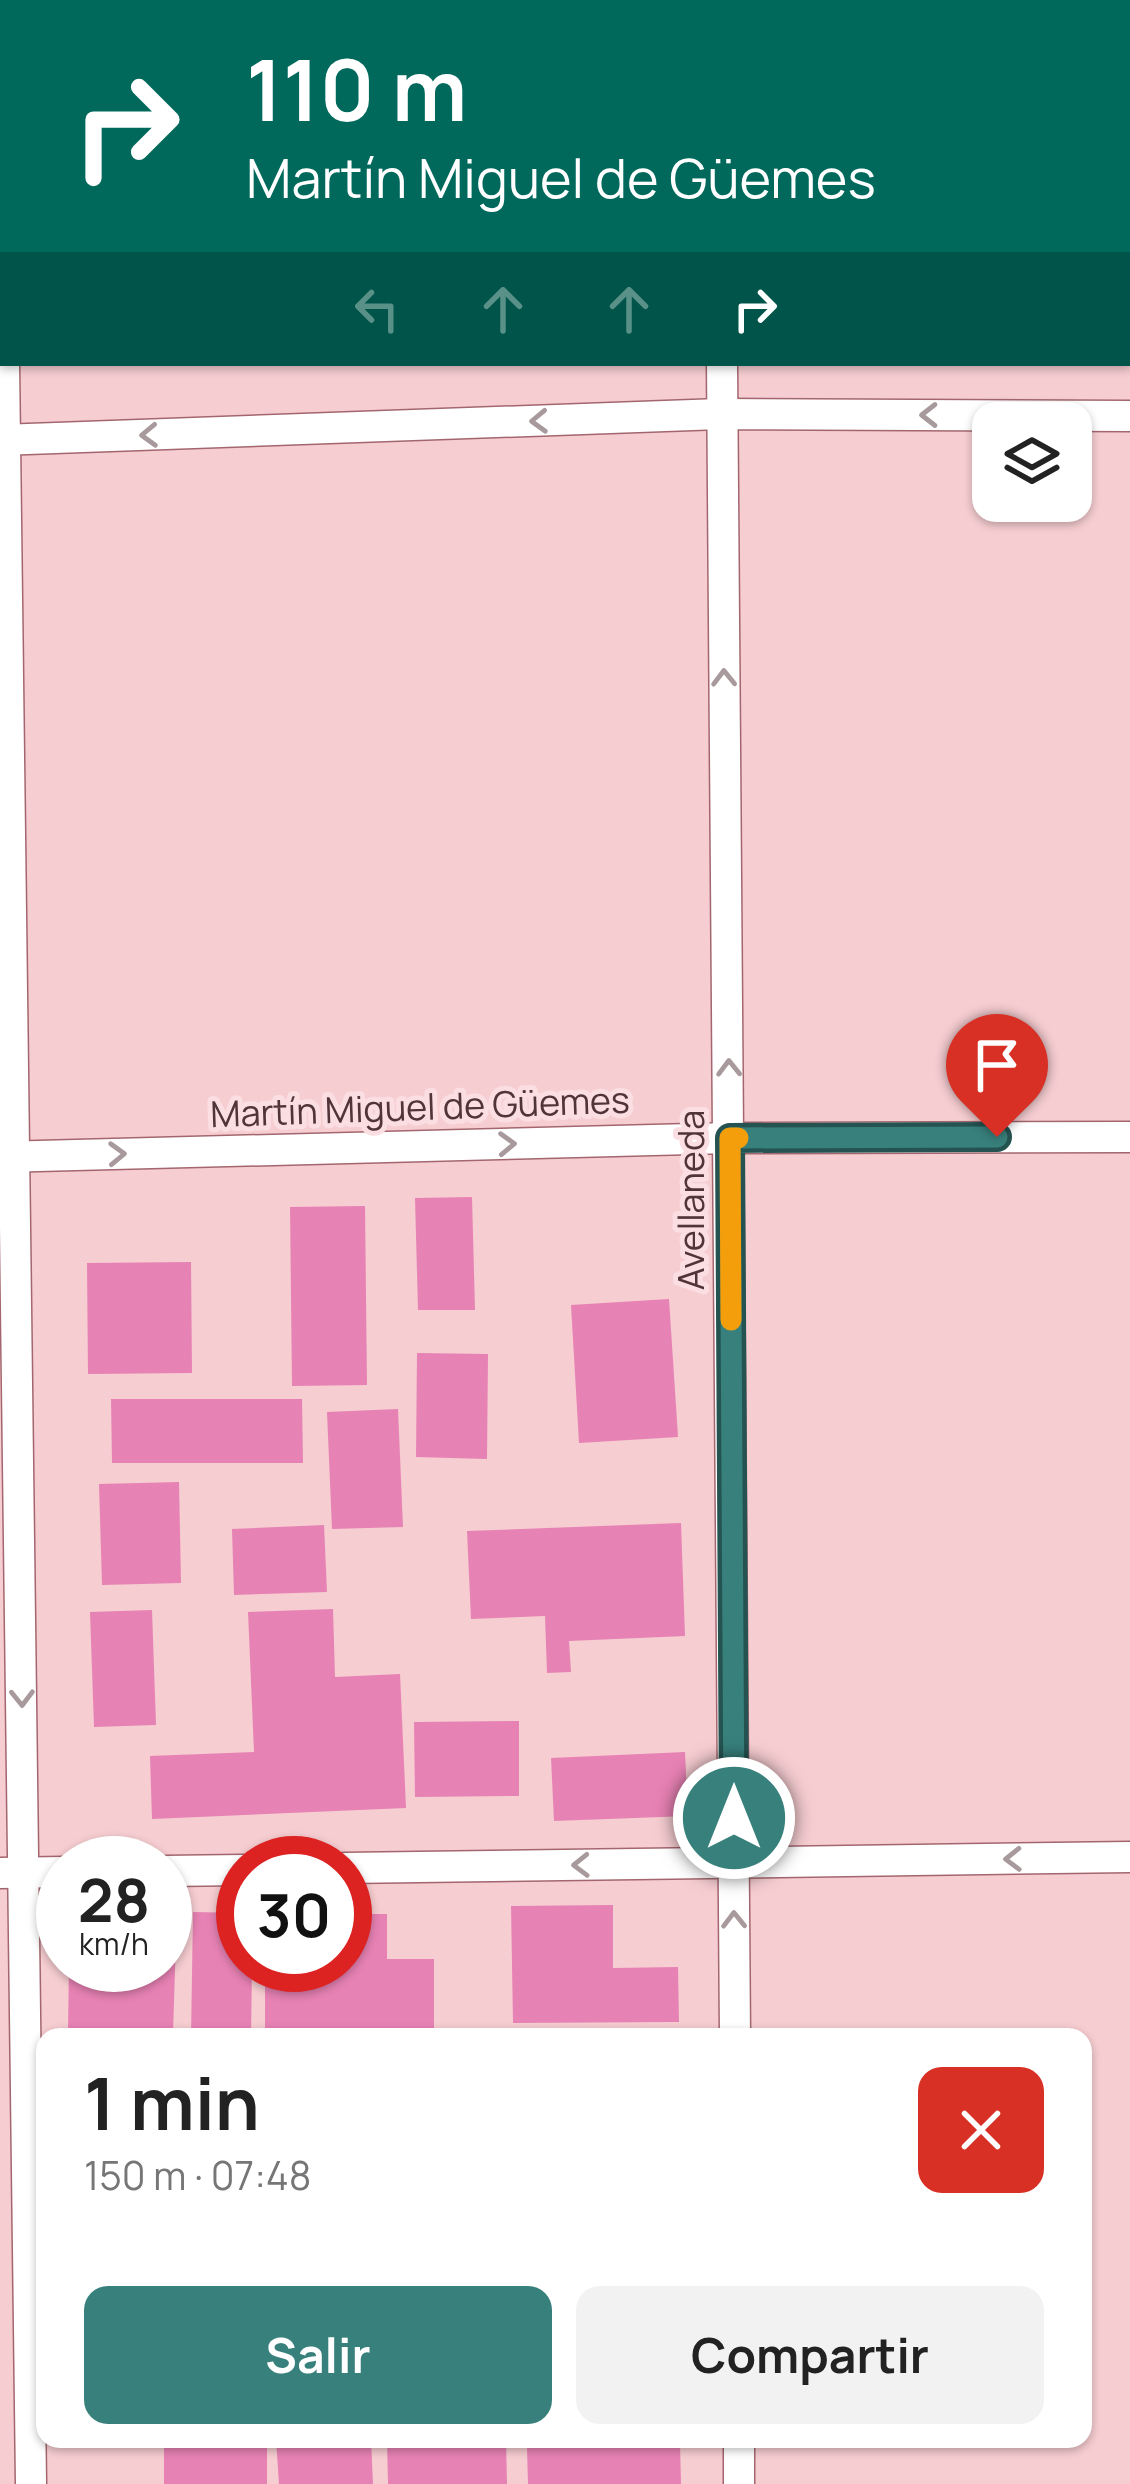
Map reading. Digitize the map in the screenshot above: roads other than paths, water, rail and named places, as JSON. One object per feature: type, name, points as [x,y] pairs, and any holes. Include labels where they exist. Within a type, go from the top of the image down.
[{"type":"street","points":[[4,366],[13,1873],[32,2484]]},
{"type":"street","name":"Avellaneda","points":[[722,366],[735,2028]]},
{"type":"street","points":[[2,440],[720,414],[1130,416]]},
{"type":"street","name":"Martín Miguel de Güemes","points":[[6,1157],[730,1138],[1130,1137]]},
{"type":"street","points":[[372,1868],[1130,1857]]},
{"type":"street","points":[[739,2448],[740,2484]]}]
